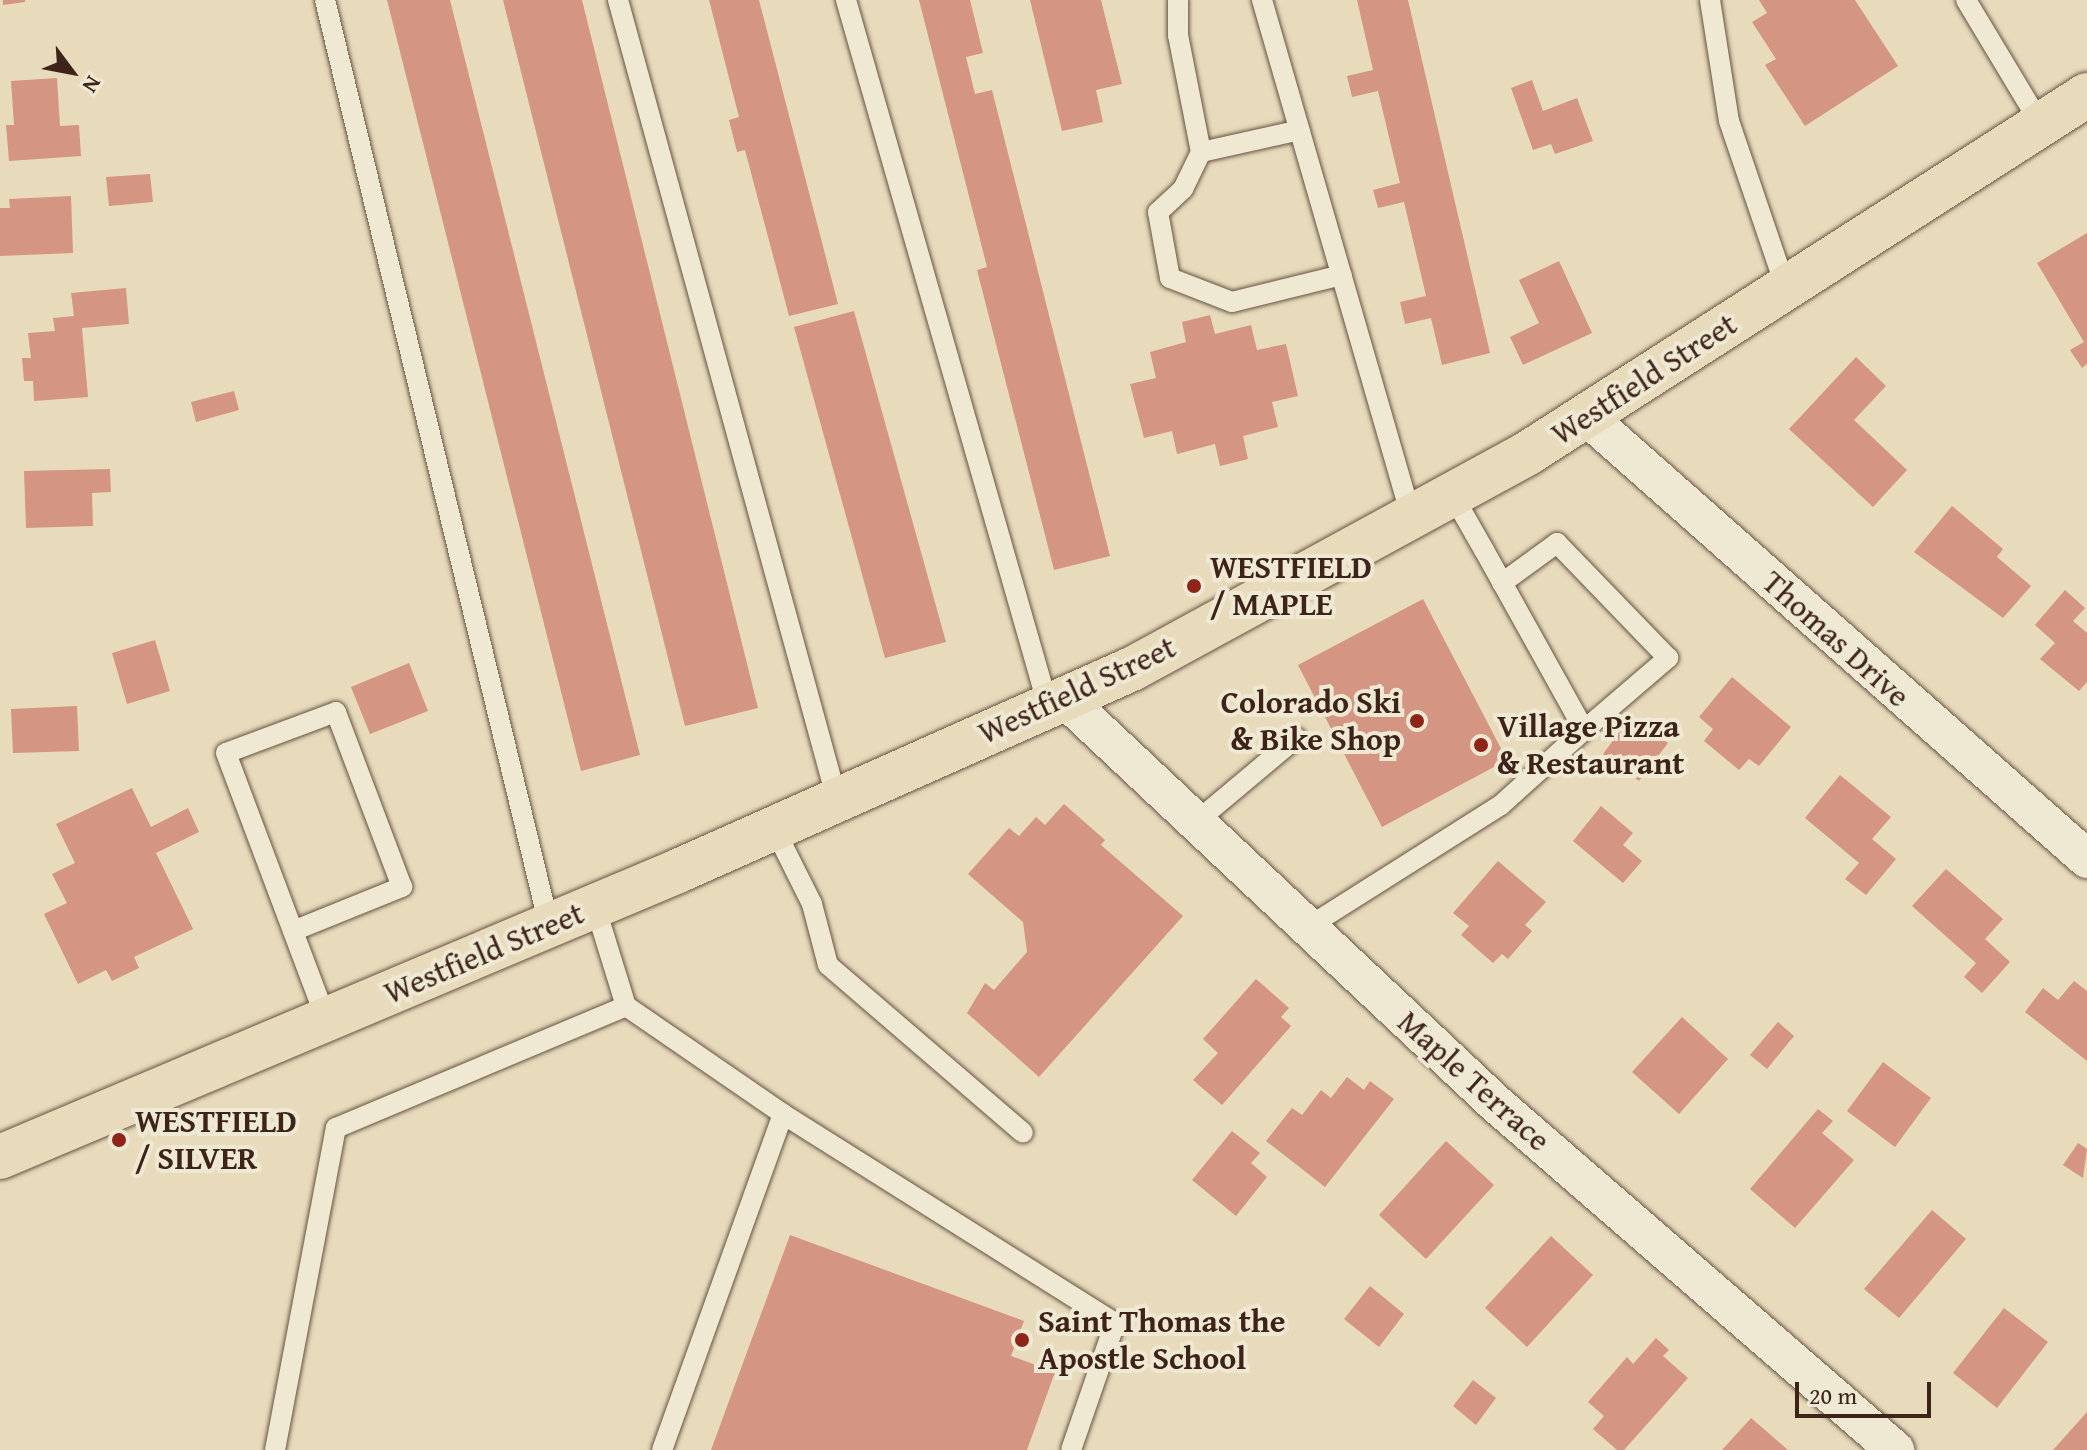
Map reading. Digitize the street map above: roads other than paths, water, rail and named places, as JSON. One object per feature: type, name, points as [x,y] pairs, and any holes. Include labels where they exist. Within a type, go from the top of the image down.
[{"type":"main road","name":"Westfield Street","points":[[0,1157],[595,906],[1132,669],[1452,494],[1586,416],[2087,95]]},
{"type":"street","name":"Thomas Drive","points":[[1586,416],[2087,859]]},
{"type":"street","name":"Maple Terrace","points":[[1056,702],[1196,822],[1495,1103],[1895,1450]]},
{"type":"lane","points":[[325,0],[549,925]]},
{"type":"lane","points":[[618,0],[837,800]]},
{"type":"lane","points":[[846,0],[1056,702]]},
{"type":"lane","points":[[1178,0],[1178,35],[1201,152],[1183,189],[1158,212],[1170,278],[1232,302],[1342,275]]},
{"type":"lane","points":[[1262,0],[1411,516]]},
{"type":"lane","points":[[1710,0],[1729,121],[1786,288]]},
{"type":"lane","points":[[1966,0],[2041,125]]},
{"type":"lane","points":[[1201,152],[1300,130]]},
{"type":"lane","points":[[1452,494],[1584,730]]},
{"type":"lane","points":[[1308,927],[1501,805],[1668,658],[1557,543],[1502,583]]},
{"type":"lane","points":[[293,931],[402,887],[336,712],[226,753],[326,1019]]},
{"type":"lane","points":[[1196,822],[1296,738]]},
{"type":"lane","points":[[774,828],[812,904],[828,965],[1023,1133]]},
{"type":"lane","points":[[595,906],[626,1006],[783,1114],[1115,1323],[1071,1450]]},
{"type":"lane","points":[[275,1450],[336,1128],[626,1006]]},
{"type":"lane","points":[[662,1450],[783,1114]]},
{"type":"place","name":"WESTFIELD / MAPLE","points":[[1194,586]]},
{"type":"place","name":"Colorado Ski & Bike Shop","points":[[1417,721]]},
{"type":"place","name":"Village Pizza & Restaurant","points":[[1481,745]]},
{"type":"place","name":"WESTFIELD / SILVER","points":[[119,1140]]},
{"type":"place","name":"Saint Thomas the Apostle School","points":[[1022,1340]]}]
